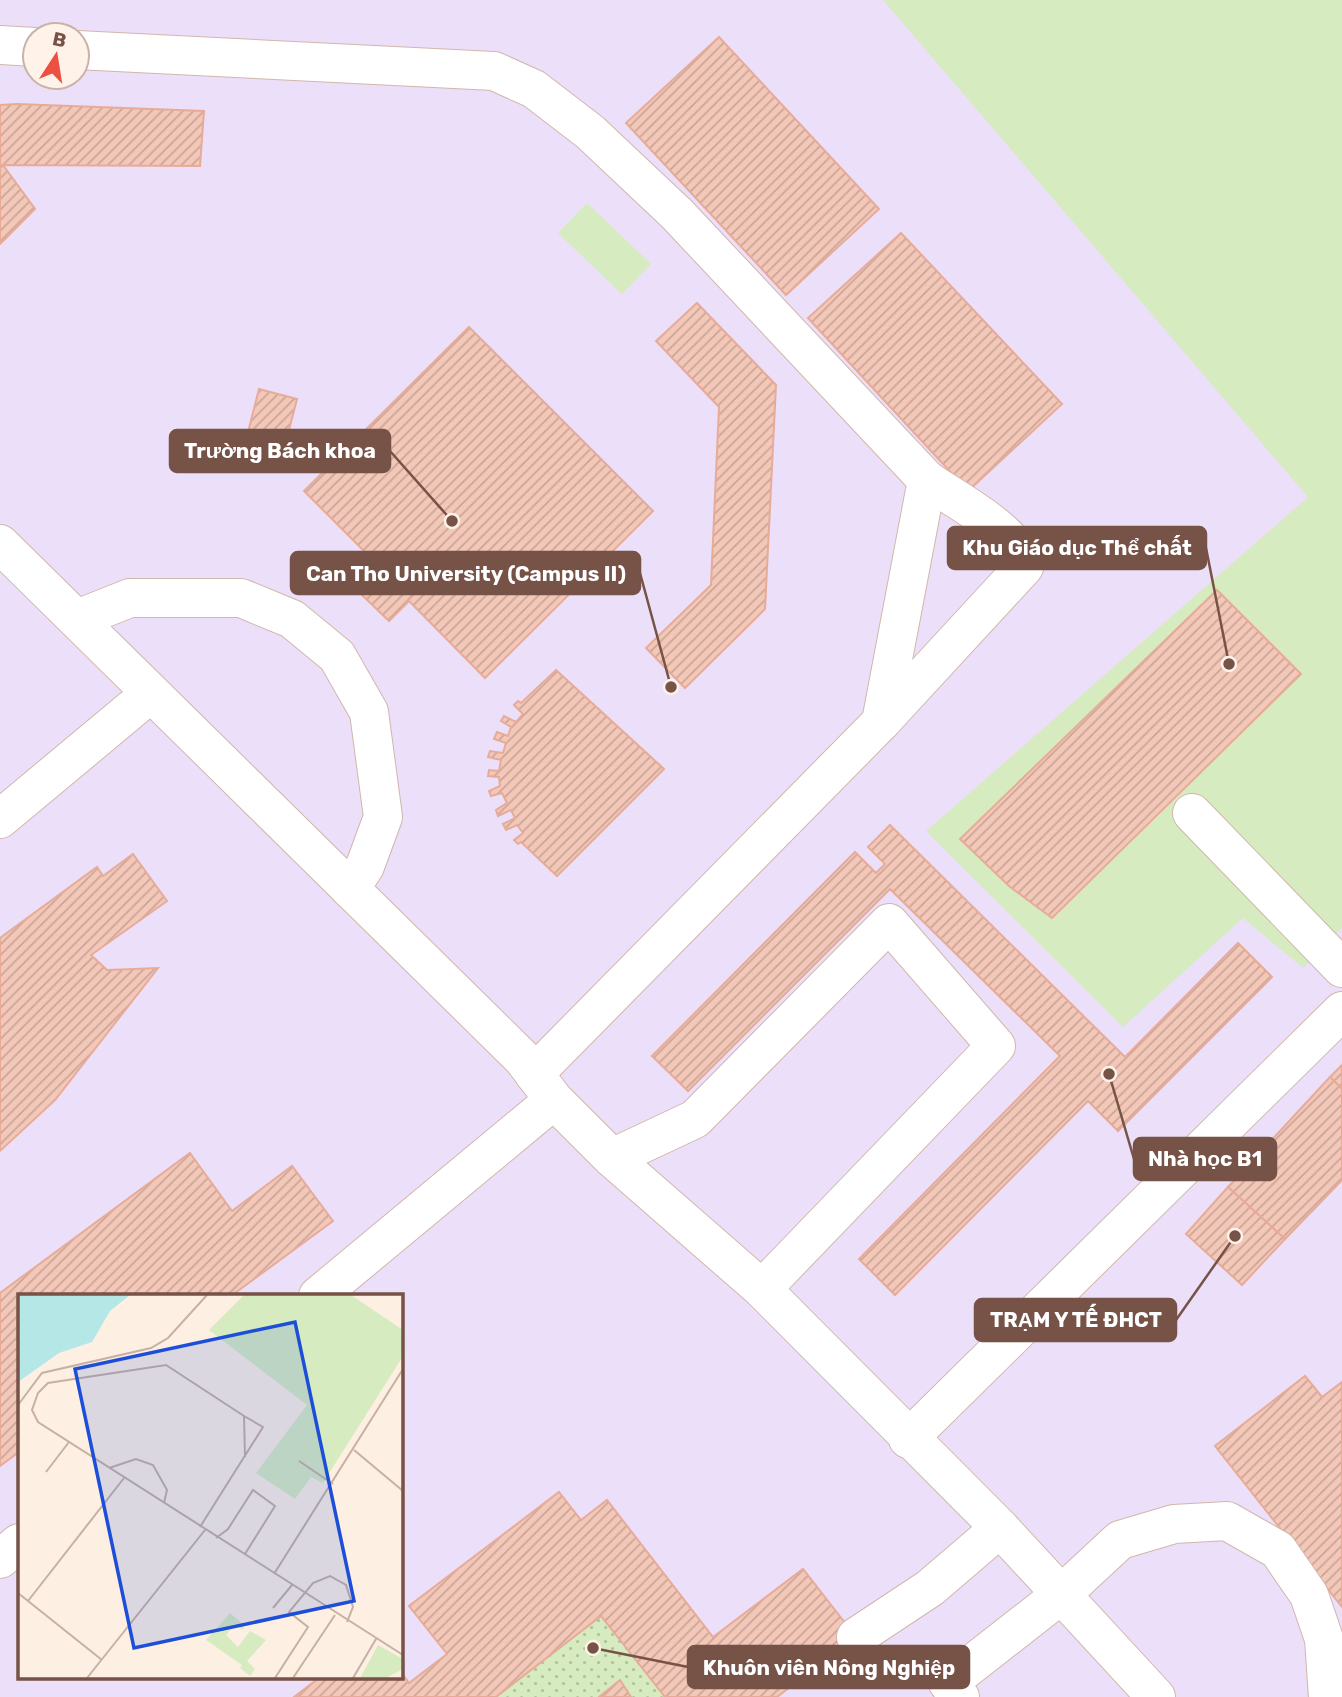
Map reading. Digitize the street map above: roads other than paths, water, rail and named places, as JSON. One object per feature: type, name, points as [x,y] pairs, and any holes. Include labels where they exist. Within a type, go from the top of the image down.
[{"type":"street","points":[[0,45],[21,46]]},
{"type":"street","points":[[91,51],[494,71],[534,89],[590,132],[677,214],[927,480],[1007,535],[1023,558],[1024,567],[544,1087],[320,1294]]},
{"type":"street","points":[[881,722],[927,480]]},
{"type":"street","points":[[0,544],[523,1059],[544,1087],[612,1158],[762,1289],[1063,1593],[1156,1697]]},
{"type":"street","points":[[77,620],[130,598],[241,598],[292,619],[337,656],[369,712],[383,817],[365,866],[350,889]]},
{"type":"street","points":[[0,819],[151,693]]},
{"type":"street","points":[[1192,813],[1342,968]]},
{"type":"street","points":[[612,1158],[695,1119],[889,923],[996,1046],[762,1289]]},
{"type":"street","points":[[908,1439],[1342,1011]]},
{"type":"street","points":[[960,1697],[948,1682],[1063,1593],[1120,1540],[1174,1524],[1227,1521],[1278,1550],[1309,1595],[1324,1639],[1328,1697]]},
{"type":"street","points":[[856,1637],[930,1588],[1000,1528]]},
{"type":"street","points":[[0,1559],[18,1544]]},
{"type":"place","name":"Trường Bách khoa","points":[[452,521]]},
{"type":"place","name":"Khu Giáo dục Thể chất","points":[[1229,664]]},
{"type":"place","name":"Can Tho University (Campus II)","points":[[671,687]]},
{"type":"place","name":"Nhà học B1","points":[[1109,1074]]},
{"type":"place","name":"TRẠM Y TẾ ĐHCT","points":[[1235,1236]]},
{"type":"place","name":"Khuôn viên Nông Nghiệp","points":[[593,1648]]}]
